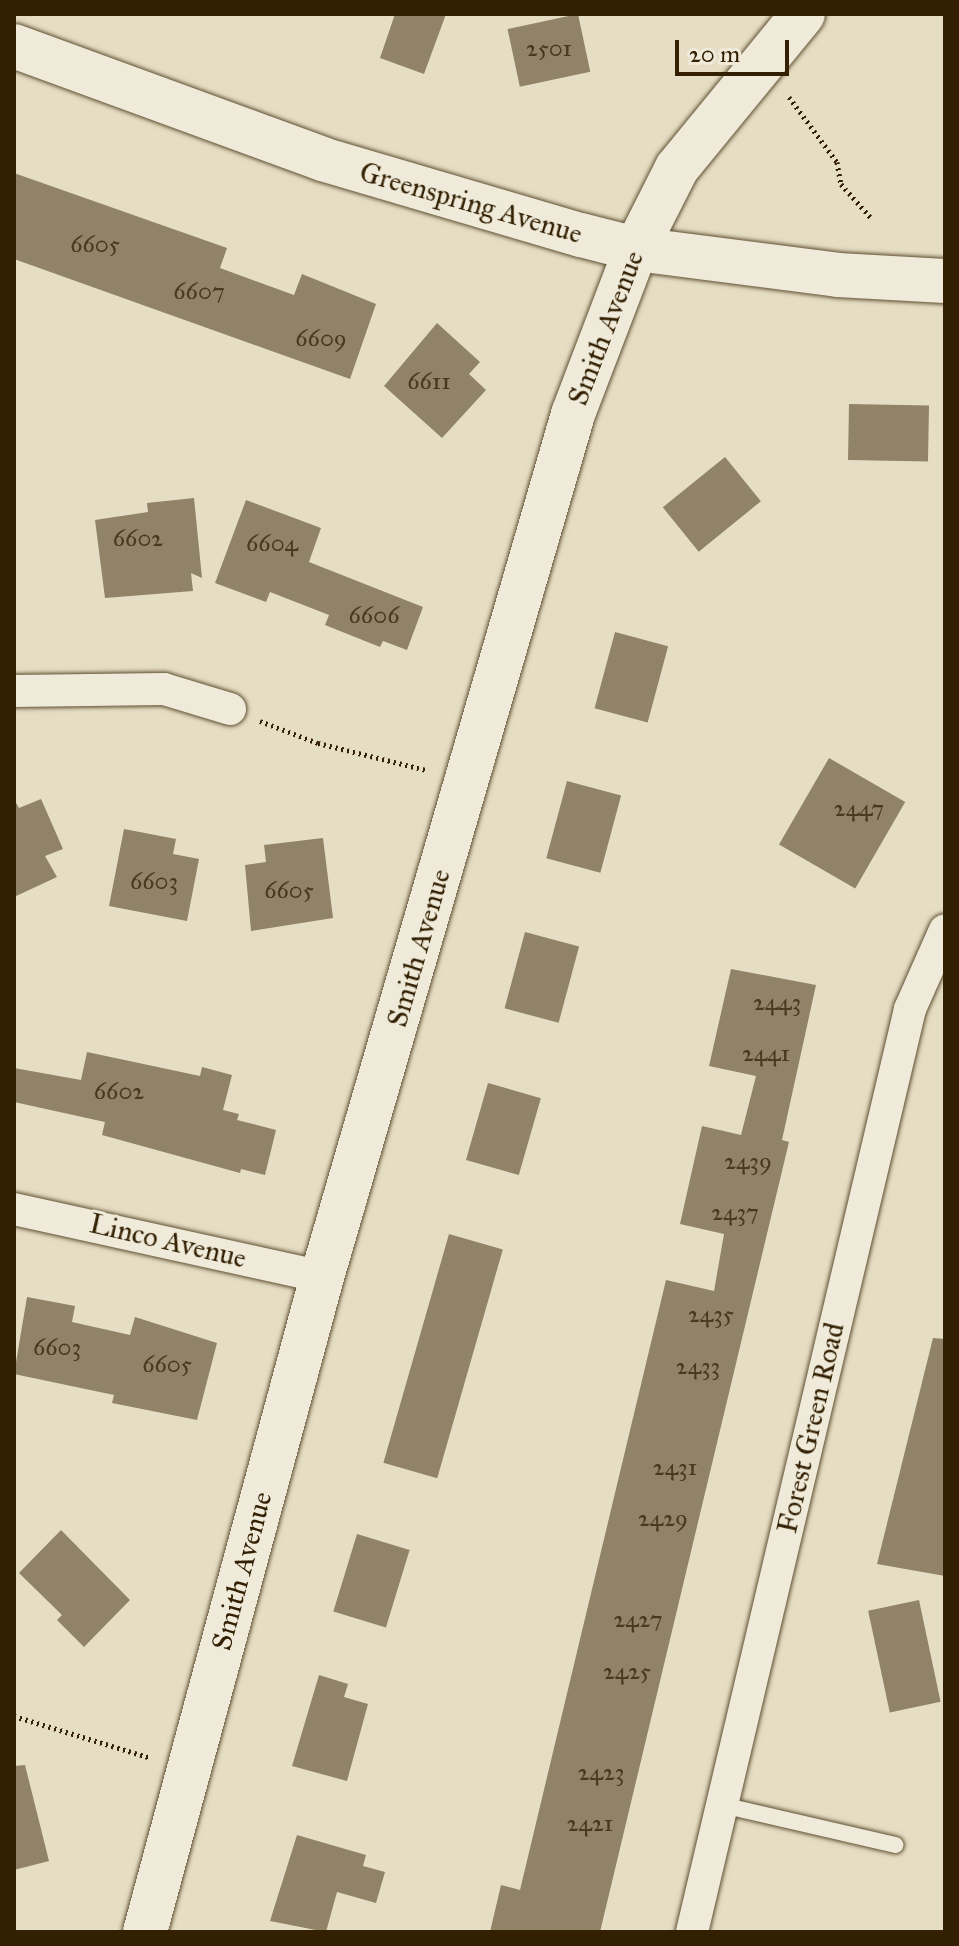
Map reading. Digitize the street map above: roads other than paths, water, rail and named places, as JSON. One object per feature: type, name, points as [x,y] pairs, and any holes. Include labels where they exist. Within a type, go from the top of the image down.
[{"type":"main road","name":"Smith Avenue","points":[[145,1932],[322,1277],[573,414],[636,249],[677,168],[803,14]]},
{"type":"main road","name":"Greenspring Avenue","points":[[14,46],[322,159],[636,249],[838,275],[945,281]]},
{"type":"street","points":[[14,691],[151,687],[230,709]]},
{"type":"street","name":"Forest Green Road","points":[[692,1932],[910,1009],[945,930]]},
{"type":"street","name":"Linco Avenue","points":[[14,1209],[322,1277]]},
{"type":"lane","points":[[722,1805],[895,1845]]}]
